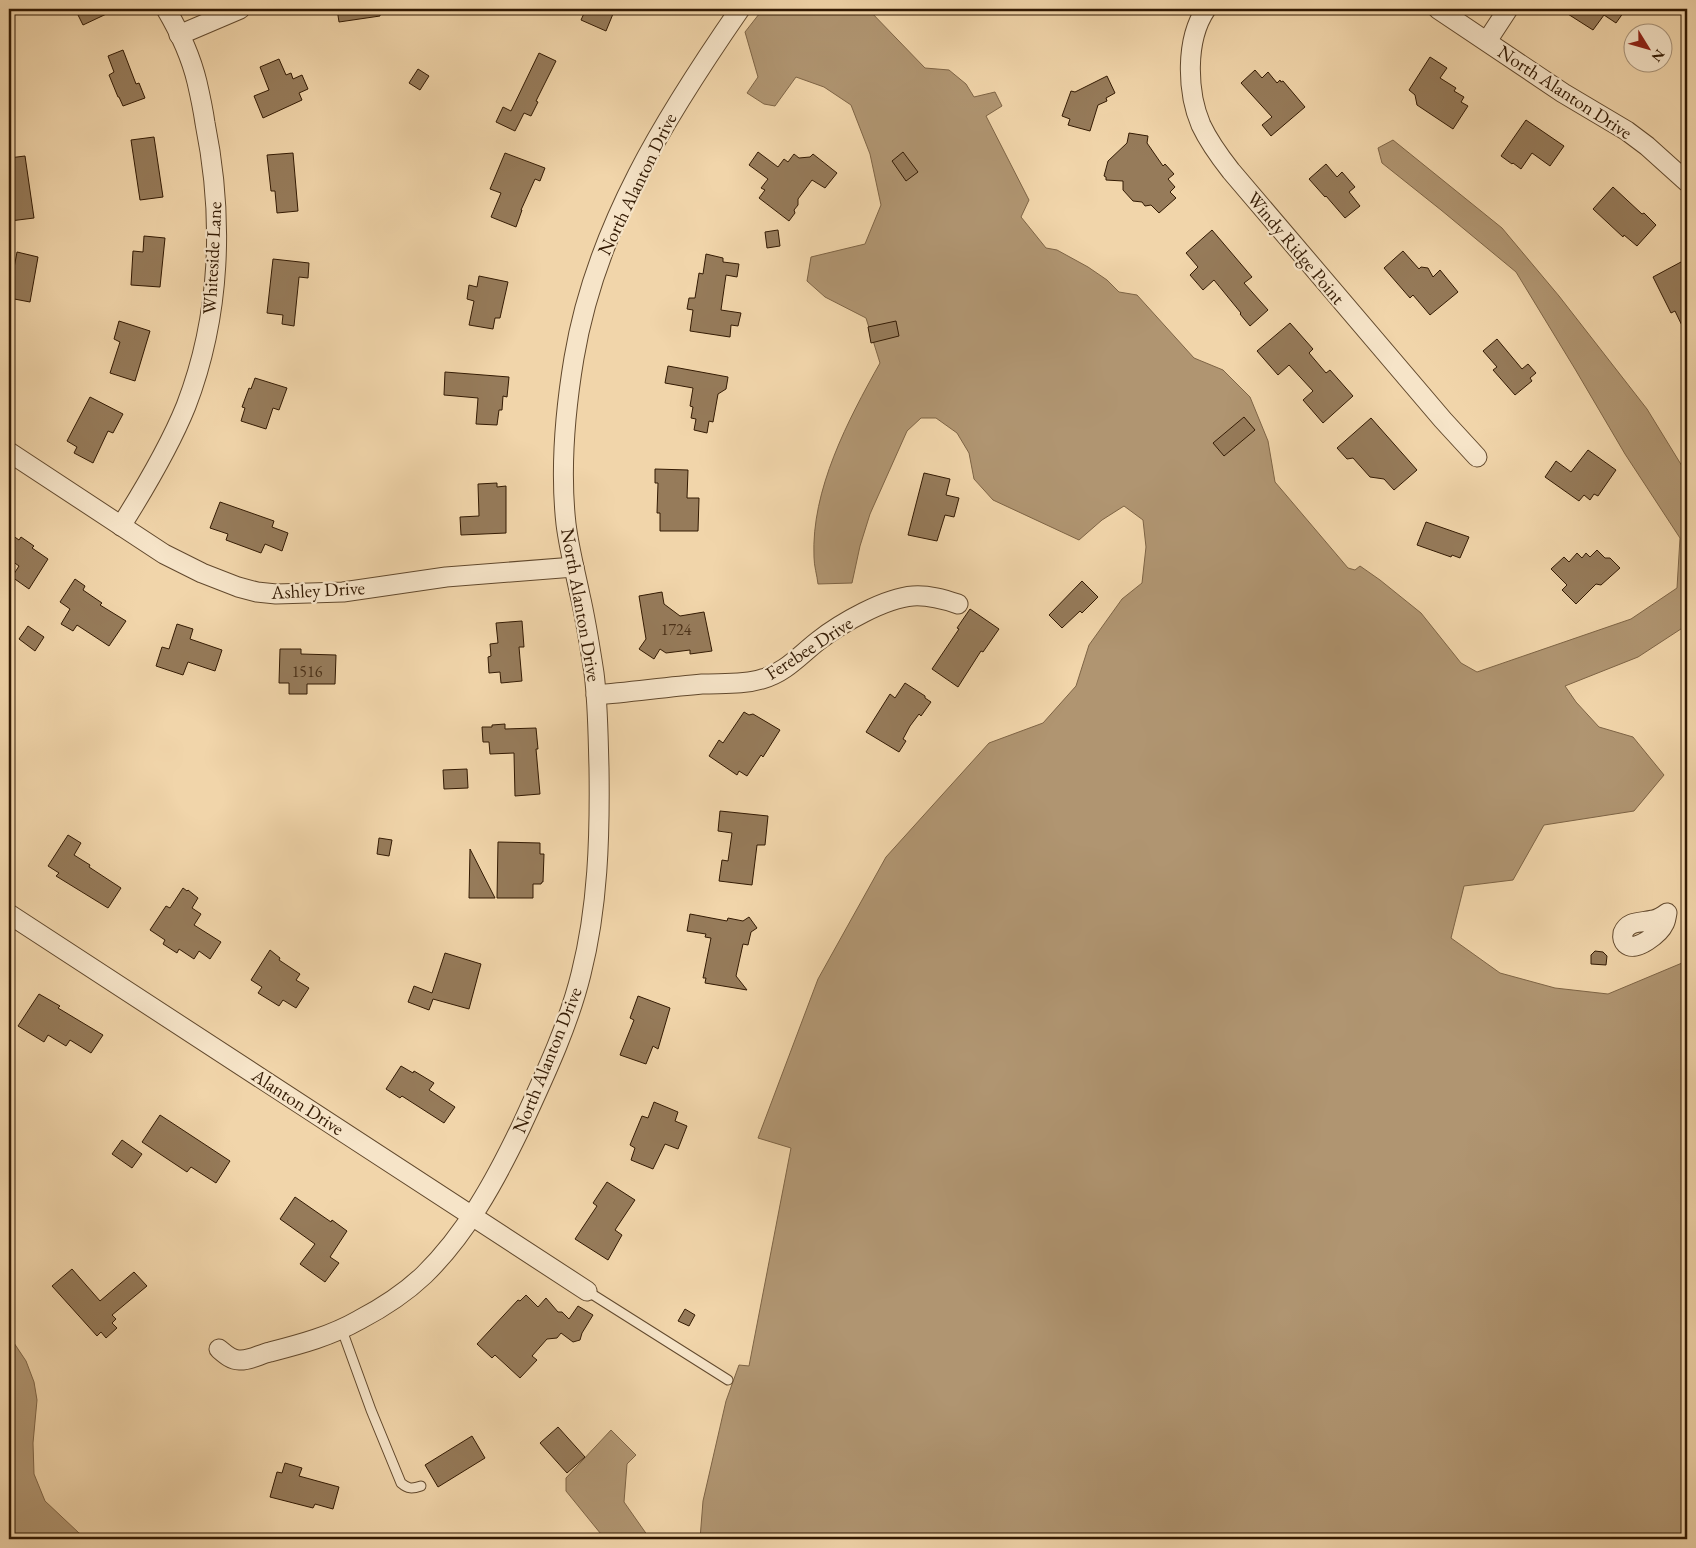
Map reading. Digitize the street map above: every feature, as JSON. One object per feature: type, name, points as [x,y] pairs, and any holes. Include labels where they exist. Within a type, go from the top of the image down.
[{"type":"street","name":"Whiteside Lane","points":[[121,526],[167,447],[186,406],[200,363],[210,320],[214,284],[217,204],[213,160],[197,80],[180,35],[166,9]]},
{"type":"street","points":[[180,35],[240,9]]},
{"type":"street","name":"North Alanton Drive","points":[[219,1349],[236,1360],[245,1361],[266,1353],[314,1341],[342,1330],[375,1312],[418,1280],[451,1245],[472,1216],[505,1160],[537,1093],[561,1034],[576,994],[590,931],[600,828],[599,744],[596,695],[587,625],[567,529],[564,500],[564,448],[573,360],[581,318],[597,264],[615,220],[638,172],[668,117],[740,9]]},
{"type":"street","name":"Windy Ridge Point","points":[[1206,9],[1192,41],[1190,61],[1192,88],[1197,111],[1201,125],[1216,152],[1443,420],[1477,456]]},
{"type":"street","name":"North Alanton Drive","points":[[1438,9],[1563,92],[1627,131],[1653,151],[1687,182]]},
{"type":"street","points":[[1487,41],[1508,9]]},
{"type":"street","name":"Ashley Drive","points":[[9,452],[164,554],[202,573],[257,592],[276,594],[343,592],[446,577],[574,567]]},
{"type":"street","name":"Ferebee Drive","points":[[596,695],[703,684],[751,682],[764,679],[789,666],[817,641],[838,627],[896,599],[930,596],[958,604]]},
{"type":"street","name":"Alanton Drive","points":[[9,914],[587,1291]]},
{"type":"lane","points":[[587,1291],[728,1380]]},
{"type":"lane","points":[[342,1330],[401,1484],[413,1489],[421,1486]]},
{"type":"shaded area","points":[[763,9],[868,9],[925,68],[949,70],[966,84],[974,97],[995,92],[1002,106],[986,116],[1029,200],[1021,217],[1046,248],[1057,250],[1088,267],[1107,280],[1119,292],[1137,295],[1194,358],[1223,370],[1250,397],[1268,441],[1275,482],[1348,568],[1355,570],[1360,566],[1421,613],[1461,663],[1477,672],[1631,619],[1677,588],[1680,538],[1625,454],[1516,272],[1382,163],[1378,148],[1393,140],[1502,228],[1559,296],[1647,409],[1682,466],[1687,475],[1687,625],[1638,657],[1565,686],[1576,702],[1599,727],[1633,737],[1664,775],[1634,811],[1544,825],[1513,880],[1464,886],[1451,938],[1500,973],[1555,988],[1608,994],[1682,963],[1687,959],[1687,1539],[700,1539],[703,1501],[726,1401],[739,1365],[749,1366],[791,1148],[758,1138],[818,979],[886,857],[989,743],[1043,723],[1076,686],[1089,645],[1122,599],[1142,583],[1146,547],[1143,520],[1124,506],[1102,520],[1079,540],[993,500],[974,479],[969,453],[957,433],[936,418],[921,418],[907,431],[870,514],[860,546],[852,583],[818,584],[814,560],[815,532],[825,481],[844,432],[880,363],[866,318],[825,297],[807,281],[811,257],[865,244],[881,205],[870,154],[851,105],[824,87],[796,77],[775,106],[764,104],[747,93],[758,77],[745,32]]},
{"type":"shaded area","points":[[9,1338],[26,1361],[34,1382],[37,1400],[33,1443],[34,1474],[45,1501],[79,1533],[89,1539],[9,1539]]},
{"type":"shaded area","points":[[611,1430],[636,1455],[627,1464],[624,1502],[650,1539],[605,1539],[566,1491],[566,1478]]},
{"type":"building","points":[[75,9],[117,9],[83,25]]},
{"type":"building","points":[[337,9],[380,9],[380,16],[339,22]]},
{"type":"building","points":[[586,9],[615,9],[606,31],[581,20]]},
{"type":"building","points":[[1560,9],[1626,9],[1616,23],[1604,15],[1593,30]]},
{"type":"building","points":[[123,50],[136,84],[139,83],[145,98],[123,106],[109,75],[114,72],[108,56]]},
{"type":"building","points":[[539,53],[556,61],[536,101],[538,102],[531,116],[524,113],[515,131],[496,122],[503,107],[511,111]]},
{"type":"building","points":[[1430,57],[1447,68],[1440,78],[1456,88],[1454,91],[1464,97],[1461,102],[1468,106],[1453,129],[1417,105],[1415,95],[1409,90]]},
{"type":"building","points":[[279,59],[286,75],[291,73],[293,79],[302,75],[308,89],[299,93],[302,100],[263,118],[254,96],[269,90],[260,67]]},
{"type":"building","points":[[418,69],[429,76],[420,90],[409,83]]},
{"type":"building","points":[[1255,70],[1262,78],[1268,72],[1277,83],[1280,80],[1281,82],[1283,81],[1305,107],[1271,136],[1262,125],[1272,117],[1241,83]]},
{"type":"building","points":[[1107,76],[1115,93],[1106,98],[1107,101],[1098,105],[1090,131],[1068,125],[1070,119],[1062,116],[1071,91],[1075,92]]},
{"type":"building","points":[[1526,120],[1564,146],[1550,166],[1532,153],[1521,169],[1501,156]]},
{"type":"building","points":[[1129,133],[1148,136],[1147,143],[1163,166],[1165,164],[1174,174],[1168,179],[1175,187],[1170,192],[1176,198],[1159,213],[1151,205],[1145,206],[1142,202],[1133,201],[1123,190],[1123,181],[1106,180],[1104,176],[1108,161],[1127,143]]},
{"type":"building","points":[[154,137],[163,197],[140,200],[131,140]]},
{"type":"building","points":[[758,152],[778,167],[784,159],[788,162],[794,154],[799,158],[810,157],[813,154],[837,173],[825,188],[812,180],[798,199],[798,205],[794,210],[795,213],[789,221],[759,198],[765,190],[761,188],[768,179],[749,165]]},
{"type":"building","points":[[903,152],[918,172],[906,181],[892,161]]},
{"type":"building","points":[[293,153],[298,211],[277,213],[275,191],[271,191],[267,155]]},
{"type":"building","points":[[505,153],[545,168],[540,181],[535,179],[521,210],[516,227],[491,217],[501,193],[490,189]]},
{"type":"building","points":[[25,156],[34,218],[10,221],[9,158]]},
{"type":"building","points":[[1326,164],[1337,177],[1342,172],[1355,187],[1349,192],[1360,206],[1345,218],[1309,179]]},
{"type":"building","points":[[1613,187],[1656,225],[1637,246],[1624,235],[1623,237],[1593,209]]},
{"type":"building","points":[[778,230],[780,246],[767,248],[765,232]]},
{"type":"building","points":[[1212,230],[1252,277],[1244,283],[1268,310],[1250,326],[1214,280],[1203,290],[1190,275],[1198,267],[1186,253]]},
{"type":"building","points":[[144,236],[165,238],[160,287],[131,285],[133,251],[143,252]]},
{"type":"building","points":[[1403,251],[1419,269],[1421,267],[1428,268],[1433,277],[1440,270],[1458,292],[1430,315],[1413,295],[1410,298],[1384,268]]},
{"type":"building","points":[[17,252],[38,257],[30,302],[9,298],[9,284],[11,284]]},
{"type":"building","points":[[706,254],[723,258],[723,262],[739,264],[737,277],[726,275],[721,310],[741,313],[738,326],[731,325],[730,337],[690,331],[693,310],[687,309],[689,298],[695,298],[699,273],[703,274]]},
{"type":"building","points":[[273,259],[309,263],[308,278],[299,277],[294,326],[282,324],[283,315],[267,313]]},
{"type":"building","points":[[1681,262],[1687,274],[1687,336],[1675,311],[1671,313],[1653,277]]},
{"type":"building","points":[[479,276],[508,282],[500,318],[495,318],[493,329],[469,325],[474,301],[467,299],[469,285],[477,287]]},
{"type":"building","points":[[119,321],[150,331],[135,381],[110,373],[120,342],[114,339]]},
{"type":"building","points":[[896,321],[899,336],[871,343],[868,327]]},
{"type":"building","points":[[1290,323],[1313,349],[1309,353],[1326,373],[1330,370],[1353,396],[1323,423],[1303,400],[1313,391],[1289,365],[1278,375],[1257,351]]},
{"type":"building","points":[[1497,339],[1522,369],[1528,364],[1536,373],[1530,378],[1532,381],[1515,395],[1493,370],[1497,367],[1483,351]]},
{"type":"building","points":[[668,366],[728,377],[726,389],[718,394],[713,422],[709,421],[707,433],[694,430],[696,419],[691,418],[693,407],[690,406],[693,388],[665,383]]},
{"type":"building","points":[[445,372],[509,377],[507,397],[503,396],[502,410],[499,410],[497,425],[476,424],[478,398],[444,395]]},
{"type":"building","points":[[255,378],[287,388],[279,410],[273,408],[266,429],[241,421],[245,408],[242,407]]},
{"type":"building","points":[[90,397],[123,414],[113,433],[108,431],[93,463],[74,453],[77,447],[67,441]]},
{"type":"building","points":[[1244,417],[1255,430],[1224,456],[1213,443]]},
{"type":"building","points":[[1371,418],[1417,470],[1394,490],[1384,479],[1370,477],[1353,458],[1347,459],[1337,448]]},
{"type":"building","points":[[1588,450],[1616,470],[1598,496],[1594,494],[1590,500],[1584,495],[1579,501],[1545,477],[1556,461],[1571,472]]},
{"type":"building","points":[[655,469],[688,470],[687,498],[699,498],[698,531],[660,531],[660,513],[657,513],[658,483],[655,483]]},
{"type":"building","points":[[924,473],[950,479],[946,495],[959,498],[954,517],[945,515],[937,541],[908,535]]},
{"type":"building","points":[[497,483],[497,487],[506,486],[506,533],[461,535],[460,517],[479,516],[478,484]]},
{"type":"building","points":[[220,502],[274,521],[272,527],[288,533],[282,551],[265,544],[261,553],[226,540],[228,534],[210,528]]},
{"type":"building","points":[[1426,522],[1469,537],[1460,558],[1452,555],[1451,557],[1417,545]]},
{"type":"building","points":[[9,533],[19,540],[21,537],[34,546],[32,548],[48,559],[29,589],[12,577],[19,566],[9,559]]},
{"type":"building","points":[[1597,550],[1605,558],[1610,558],[1620,568],[1601,585],[1596,584],[1576,604],[1562,590],[1567,585],[1551,569],[1564,557],[1569,562],[1577,553],[1582,558],[1586,553],[1590,557]]},
{"type":"building","points":[[75,579],[85,586],[83,590],[102,603],[100,605],[126,621],[109,646],[77,625],[73,631],[61,624],[70,609],[60,602]]},
{"type":"building","points":[[1082,581],[1098,597],[1082,613],[1080,611],[1062,628],[1049,615]]},
{"type":"building","points":[[662,592],[664,604],[680,616],[704,612],[712,651],[690,654],[690,650],[666,653],[660,649],[654,659],[639,649],[646,639],[639,596]]},
{"type":"building","points":[[970,609],[999,629],[983,652],[981,651],[958,687],[932,669]]},
{"type":"building","points":[[522,621],[524,647],[519,647],[522,681],[501,683],[500,672],[489,673],[488,657],[491,656],[490,644],[498,643],[496,623]]},
{"type":"building","points":[[177,624],[193,629],[190,639],[222,650],[215,671],[188,662],[183,675],[156,666],[162,647],[169,649]]},
{"type":"building","points":[[28,626],[44,637],[35,651],[19,639]]},
{"type":"building","points":[[280,649],[301,649],[301,654],[336,655],[335,684],[307,684],[307,694],[289,694],[289,683],[279,683]]},
{"type":"building","points":[[905,683],[931,702],[921,716],[919,714],[910,726],[903,739],[906,741],[899,752],[866,732],[890,694],[895,698]]},
{"type":"building","points":[[744,712],[749,715],[753,714],[780,730],[763,757],[761,755],[747,776],[739,771],[737,775],[709,756],[719,740],[723,743]]},
{"type":"building","points":[[505,724],[505,729],[536,728],[540,794],[515,796],[514,753],[490,754],[489,742],[483,742],[482,727]]},
{"type":"building","points":[[467,769],[468,788],[444,789],[443,770]]},
{"type":"building","points":[[720,811],[768,816],[765,845],[757,845],[752,885],[719,881],[722,860],[728,861],[732,833],[718,831]]},
{"type":"building","points":[[68,835],[81,843],[74,855],[121,888],[108,908],[56,876],[59,873],[48,866]]},
{"type":"building","points":[[379,838],[392,840],[389,856],[377,854]]},
{"type":"building","points":[[498,842],[540,843],[540,854],[544,854],[543,882],[541,884],[533,884],[533,898],[497,898]]},
{"type":"building","points":[[470,849],[495,898],[469,898]]},
{"type":"building","points":[[183,888],[198,898],[192,908],[201,914],[194,925],[221,942],[210,959],[199,951],[194,959],[179,949],[177,953],[163,944],[165,940],[150,930],[166,906],[170,908]]},
{"type":"building","points":[[690,914],[727,921],[728,918],[743,921],[749,917],[757,928],[751,932],[748,945],[743,944],[736,976],[747,990],[705,983],[706,978],[703,978],[711,938],[705,937],[706,934],[687,931]]},
{"type":"building","points":[[270,950],[280,958],[279,960],[300,974],[296,980],[309,988],[296,1008],[283,1000],[279,1006],[258,993],[262,987],[251,980]]},
{"type":"building","points":[[1595,951],[1603,952],[1607,956],[1606,965],[1591,964],[1591,955]]},
{"type":"building","points":[[445,953],[481,964],[469,1009],[433,999],[429,1010],[408,1002],[414,986],[432,993]]},
{"type":"building","points":[[39,994],[60,1006],[58,1008],[103,1035],[91,1053],[70,1040],[66,1046],[48,1035],[44,1042],[18,1026]]},
{"type":"building","points":[[638,996],[670,1008],[658,1049],[653,1046],[646,1064],[620,1055],[634,1020],[630,1018]]},
{"type":"building","points":[[401,1066],[413,1073],[414,1071],[434,1083],[429,1090],[455,1107],[444,1123],[402,1096],[400,1098],[386,1089]]},
{"type":"building","points":[[654,1102],[678,1112],[675,1121],[687,1126],[678,1149],[665,1144],[653,1169],[631,1160],[635,1148],[630,1145],[642,1116],[648,1118]]},
{"type":"building","points":[[160,1115],[230,1161],[216,1183],[191,1167],[187,1172],[142,1142]]},
{"type":"building","points":[[122,1140],[142,1154],[132,1168],[112,1154]]},
{"type":"building","points":[[607,1182],[635,1200],[615,1230],[622,1235],[608,1260],[575,1239],[597,1206],[593,1203]]},
{"type":"building","points":[[295,1197],[347,1231],[330,1257],[339,1263],[325,1282],[300,1264],[315,1244],[280,1219]]},
{"type":"building","points":[[72,1269],[100,1301],[134,1272],[147,1286],[112,1315],[116,1319],[112,1323],[117,1328],[106,1338],[101,1332],[97,1336],[52,1286]]},
{"type":"building","points":[[526,1295],[538,1307],[546,1298],[558,1312],[562,1312],[569,1319],[578,1306],[593,1315],[580,1340],[573,1342],[561,1333],[557,1338],[547,1339],[532,1356],[537,1360],[520,1378],[495,1355],[492,1358],[477,1344],[518,1300],[520,1301]]},
{"type":"building","points":[[685,1309],[695,1315],[689,1326],[678,1321]]},
{"type":"building","points":[[558,1427],[585,1457],[567,1473],[540,1443]]},
{"type":"building","points":[[472,1436],[485,1458],[438,1487],[425,1465]]},
{"type":"building","points":[[285,1463],[302,1468],[299,1476],[339,1487],[333,1509],[315,1504],[313,1508],[270,1497],[277,1472],[282,1473]]}]
